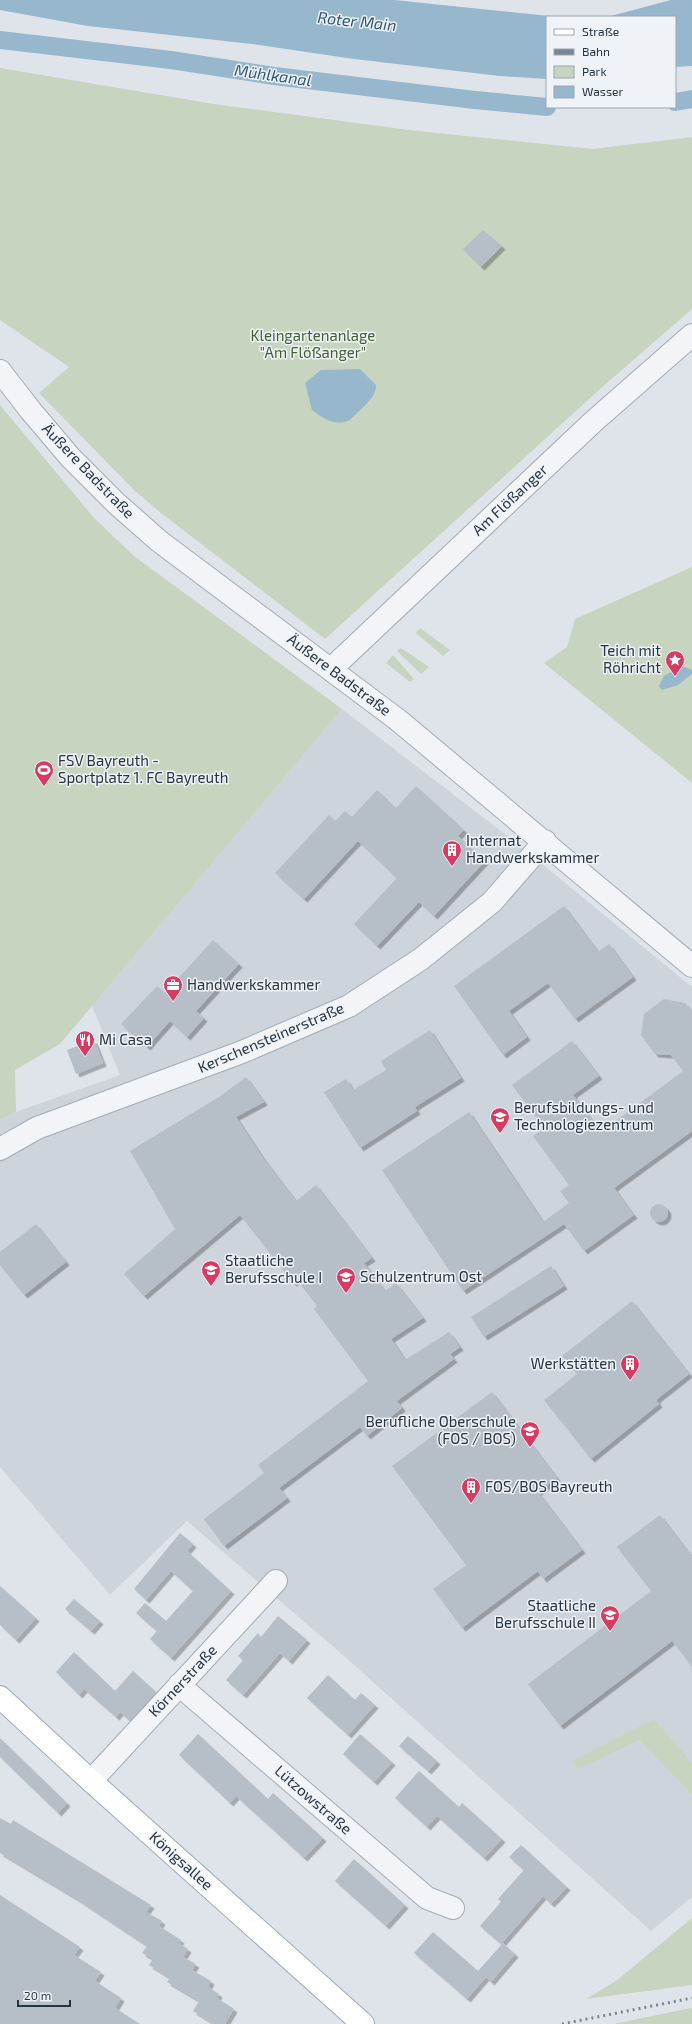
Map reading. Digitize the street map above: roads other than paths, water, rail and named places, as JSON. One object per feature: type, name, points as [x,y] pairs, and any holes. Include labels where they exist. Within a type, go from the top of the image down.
[{"type":"main road","name":"Königsallee","points":[[0,1697],[91,1781],[363,2024]]},
{"type":"street","name":"Am Flößanger","points":[[332,669],[594,421],[692,335]]},
{"type":"street","name":"Äußere Badstraße","points":[[0,371],[70,457],[117,504],[159,540],[332,669],[426,742],[692,966]]},
{"type":"street","name":"Kerschensteinerstraße","points":[[0,1148],[37,1128],[242,1052],[349,1006],[421,959],[492,902],[545,841]]},
{"type":"street","name":"Körnerstraße","points":[[91,1781],[276,1581]]},
{"type":"street","name":"Lützowstraße","points":[[179,1685],[427,1898],[453,1908]]},
{"type":"water","name":"Roter Main","points":[[0,0],[394,0],[550,16],[546,16],[546,79],[500,76],[354,59],[252,44],[88,26],[0,10]]},
{"type":"water","points":[[671,0],[692,0],[692,66],[676,67],[676,16],[611,16]]},
{"type":"water","points":[[360,369],[376,385],[373,395],[350,420],[340,423],[330,421],[312,410],[305,383],[321,370]]},
{"type":"water","points":[[670,661],[692,670],[692,674],[678,685],[662,690],[659,686],[664,676],[671,672]]},
{"type":"waterway","name":"Mühlkanal","points":[[0,40],[171,60],[274,76],[546,107]]},
{"type":"waterway","name":"Mühlkanal","points":[[676,102],[692,99]]},
{"type":"railway","points":[[562,2024],[692,1998]]},
{"type":"place","name":"Teich mit Röhricht","points":[[675,677]]},
{"type":"place","name":"FSV Bayreuth - Sportplatz 1. FC Bayreuth","points":[[44,787]]},
{"type":"place","name":"Internat Handwerkskammer","points":[[452,867]]},
{"type":"place","name":"Handwerkskammer","points":[[173,1002]]},
{"type":"place","name":"Mi Casa","points":[[85,1057]]},
{"type":"place","name":"Berufsbildungs- und Technologiezentrum","points":[[500,1134]]},
{"type":"place","name":"Staatliche Berufsschule I","points":[[211,1287]]},
{"type":"place","name":"Schulzentrum Ost","points":[[346,1294]]},
{"type":"place","name":"Werkstätten","points":[[630,1381]]},
{"type":"place","name":"Berufliche Oberschule (FOS / BOS)","points":[[530,1448]]},
{"type":"place","name":"FOS/BOS Bayreuth","points":[[471,1504]]},
{"type":"place","name":"Staatliche Berufsschule II","points":[[610,1632]]},
{"type":"park label","name":"Kleingartenanlage \"Am Flößanger\"","points":[[313,344]]}]
